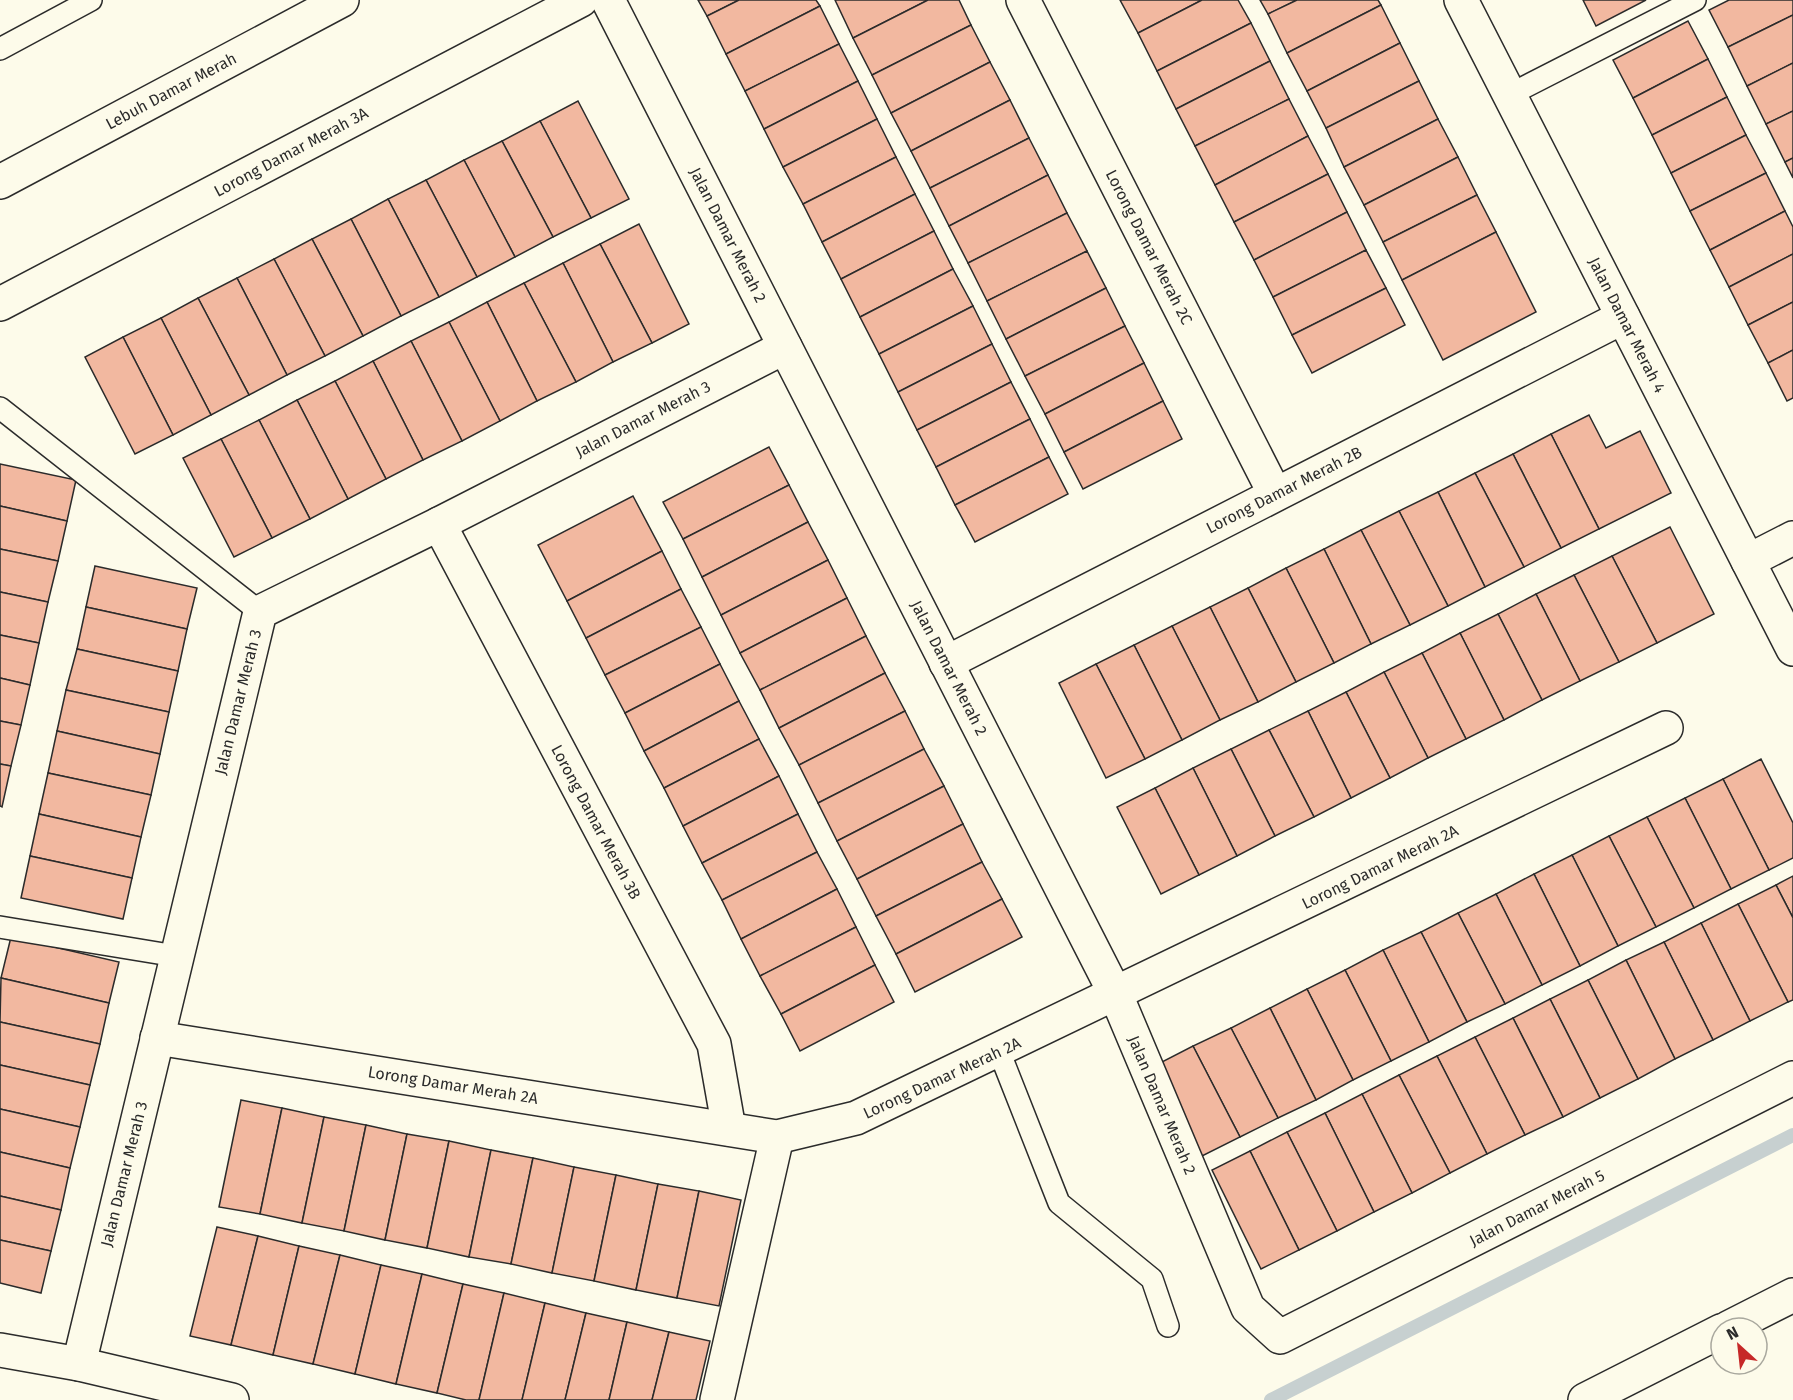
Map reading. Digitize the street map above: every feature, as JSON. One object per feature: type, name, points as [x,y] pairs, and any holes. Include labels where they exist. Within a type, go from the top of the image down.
[{"type":"street","name":"Lebuh Damar Merah","points":[[0,182],[342,0]]},
{"type":"street","name":"Lorong Damar Merah 3A","points":[[0,304],[582,0]]},
{"type":"street","name":"Jalan Damar Merah 2","points":[[608,0],[1116,995],[1248,1308],[1280,1337]]},
{"type":"street","name":"Lorong Damar Merah 2C","points":[[1023,0],[1275,494]]},
{"type":"street","name":"Jalan Damar Merah 4","points":[[1461,0],[1793,650]]},
{"type":"street","name":"Lorong Damar Merah 2B","points":[[946,663],[1623,317]]},
{"type":"street","name":"Jalan Damar Merah 3","points":[[79,1364],[260,612],[785,347]]},
{"type":"street","name":"Lorong Damar Merah 3B","points":[[438,524],[714,1044],[729,1128]]},
{"type":"street","points":[[1748,561],[1793,538]]},
{"type":"street","name":"Lorong Damar Merah 2A","points":[[157,1038],[777,1137],[856,1118],[1116,995],[1666,728]]},
{"type":"street","name":"Jalan Damar Merah 5","points":[[1280,1337],[1793,1078]]},
{"type":"street","points":[[717,1400],[777,1137]]},
{"type":"street","points":[[1752,1316],[1793,1295]]},
{"type":"street","points":[[1585,1400],[1618,1392],[1709,1338]]},
{"type":"street","points":[[0,1350],[79,1364],[232,1400]]},
{"type":"lane","points":[[0,49],[92,0]]},
{"type":"lane","points":[[1509,94],[1695,0]]},
{"type":"lane","points":[[0,408],[260,612]]},
{"type":"lane","points":[[0,927],[176,956]]},
{"type":"lane","points":[[999,1051],[1059,1203],[1152,1279],[1168,1326]]},
{"type":"building","points":[[698,0],[739,0],[707,16]]},
{"type":"building","points":[[739,0],[816,0],[820,6],[726,54],[707,16]]},
{"type":"building","points":[[835,0],[928,0],[853,38]]},
{"type":"building","points":[[928,0],[959,0],[971,25],[872,75],[853,38]]},
{"type":"building","points":[[1120,0],[1202,0],[1138,33]]},
{"type":"building","points":[[1202,0],[1238,0],[1251,23],[1157,71],[1138,33]]},
{"type":"building","points":[[1260,0],[1297,0],[1268,14]]},
{"type":"building","points":[[1297,0],[1378,0],[1381,5],[1287,53],[1268,14]]},
{"type":"building","points":[[1583,0],[1646,0],[1596,26]]},
{"type":"building","points":[[1729,0],[1793,0],[1793,15],[1728,47],[1709,10]]},
{"type":"building","points":[[1381,5],[1400,43],[1307,91],[1287,53]]},
{"type":"building","points":[[820,6],[839,44],[745,91],[726,54]]},
{"type":"building","points":[[1793,15],[1793,63],[1747,86],[1728,47]]},
{"type":"building","points":[[1688,21],[1708,59],[1633,98],[1613,60]]},
{"type":"building","points":[[1251,23],[1270,61],[1176,109],[1157,71]]},
{"type":"building","points":[[971,25],[990,62],[891,113],[872,75]]},
{"type":"building","points":[[1400,43],[1419,81],[1326,128],[1307,91]]},
{"type":"building","points":[[839,44],[858,81],[764,129],[745,91]]},
{"type":"building","points":[[1708,59],[1727,97],[1652,135],[1633,98]]},
{"type":"building","points":[[1270,61],[1289,99],[1195,146],[1176,109]]},
{"type":"building","points":[[990,62],[1010,100],[911,151],[891,113]]},
{"type":"building","points":[[1793,63],[1793,111],[1766,124],[1747,86]]},
{"type":"building","points":[[858,81],[877,119],[783,167],[764,129]]},
{"type":"building","points":[[1419,81],[1438,119],[1344,167],[1326,128]]},
{"type":"building","points":[[1727,97],[1746,135],[1671,173],[1652,135]]},
{"type":"building","points":[[1289,99],[1308,136],[1215,185],[1195,146]]},
{"type":"building","points":[[1010,100],[1029,138],[930,188],[911,151]]},
{"type":"building","points":[[578,101],[629,199],[591,218],[540,121]]},
{"type":"building","points":[[1793,111],[1793,158],[1785,162],[1766,124]]},
{"type":"building","points":[[877,119],[896,157],[803,204],[783,167]]},
{"type":"building","points":[[1438,119],[1458,157],[1364,205],[1344,167]]},
{"type":"building","points":[[540,121],[591,218],[553,237],[502,141]]},
{"type":"building","points":[[1746,135],[1766,173],[1690,211],[1671,173]]},
{"type":"building","points":[[1308,136],[1328,174],[1234,222],[1215,185]]},
{"type":"building","points":[[1029,138],[1048,175],[949,226],[930,188]]},
{"type":"building","points":[[502,141],[553,237],[515,257],[464,160]]},
{"type":"building","points":[[896,157],[915,194],[822,242],[803,204]]},
{"type":"building","points":[[1458,157],[1477,195],[1383,242],[1364,205]]},
{"type":"building","points":[[1793,158],[1793,178],[1785,162]]},
{"type":"building","points":[[464,160],[515,257],[477,277],[426,180]]},
{"type":"building","points":[[1766,173],[1785,211],[1710,250],[1690,211]]},
{"type":"building","points":[[1328,174],[1347,212],[1254,260],[1234,222]]},
{"type":"building","points":[[1048,175],[1067,213],[968,263],[949,226]]},
{"type":"building","points":[[426,180],[477,277],[439,297],[388,199]]},
{"type":"building","points":[[915,194],[934,231],[841,279],[822,242]]},
{"type":"building","points":[[1477,195],[1496,232],[1402,280],[1383,242]]},
{"type":"building","points":[[388,199],[439,297],[401,316],[351,219]]},
{"type":"building","points":[[1785,211],[1793,227],[1793,254],[1729,287],[1710,250]]},
{"type":"building","points":[[1347,212],[1366,250],[1273,297],[1254,260]]},
{"type":"building","points":[[1067,213],[1087,251],[987,301],[968,263]]},
{"type":"building","points":[[351,219],[401,316],[363,336],[312,239]]},
{"type":"building","points":[[639,224],[689,324],[652,343],[600,244]]},
{"type":"building","points":[[934,231],[953,269],[860,317],[841,279]]},
{"type":"building","points":[[1496,232],[1536,312],[1443,360],[1402,280]]},
{"type":"building","points":[[312,239],[363,336],[325,356],[274,259]]},
{"type":"building","points":[[600,244],[652,343],[613,362],[563,263]]},
{"type":"building","points":[[1366,250],[1386,288],[1292,335],[1273,297]]},
{"type":"building","points":[[1087,251],[1106,288],[1006,339],[987,301]]},
{"type":"building","points":[[1793,254],[1793,302],[1748,325],[1729,287]]},
{"type":"building","points":[[274,259],[325,356],[287,375],[237,278]]},
{"type":"building","points":[[563,263],[613,362],[576,382],[524,283]]},
{"type":"building","points":[[953,269],[973,306],[879,354],[860,317]]},
{"type":"building","points":[[237,278],[287,375],[249,395],[198,298]]},
{"type":"building","points":[[524,283],[576,382],[537,401],[487,302]]},
{"type":"building","points":[[1106,288],[1125,326],[1025,376],[1006,339]]},
{"type":"building","points":[[1386,288],[1405,325],[1312,373],[1292,335]]},
{"type":"building","points":[[198,298],[249,395],[211,415],[161,318]]},
{"type":"building","points":[[487,302],[537,401],[500,421],[449,322]]},
{"type":"building","points":[[1793,302],[1793,350],[1768,363],[1748,325]]},
{"type":"building","points":[[973,306],[992,344],[898,392],[879,354]]},
{"type":"building","points":[[161,318],[211,415],[173,435],[123,337]]},
{"type":"building","points":[[449,322],[500,421],[462,441],[411,341]]},
{"type":"building","points":[[1125,326],[1144,363],[1045,414],[1025,376]]},
{"type":"building","points":[[123,337],[173,435],[135,454],[85,357]]},
{"type":"building","points":[[411,341],[462,441],[423,460],[373,361]]},
{"type":"building","points":[[992,344],[1011,382],[917,430],[898,392]]},
{"type":"building","points":[[1793,350],[1793,398],[1787,401],[1768,363]]},
{"type":"building","points":[[373,361],[423,460],[386,479],[335,381]]},
{"type":"building","points":[[1144,363],[1163,401],[1064,452],[1045,414]]},
{"type":"building","points":[[335,381],[386,479],[348,499],[297,400]]},
{"type":"building","points":[[1011,382],[1030,419],[936,467],[917,430]]},
{"type":"building","points":[[297,400],[348,499],[310,519],[259,420]]},
{"type":"building","points":[[1163,401],[1182,439],[1083,489],[1064,452]]},
{"type":"building","points":[[1589,415],[1606,448],[1640,431],[1671,493],[1599,529],[1551,434]]},
{"type":"building","points":[[1030,419],[1049,457],[955,505],[936,467]]},
{"type":"building","points":[[259,420],[310,519],[272,538],[221,439]]},
{"type":"building","points":[[1551,434],[1599,529],[1561,548],[1513,454]]},
{"type":"building","points":[[221,439],[272,538],[234,557],[183,458]]},
{"type":"building","points":[[769,447],[789,485],[683,539],[663,502]]},
{"type":"building","points":[[1513,454],[1561,548],[1524,567],[1475,473]]},
{"type":"building","points":[[1049,457],[1068,494],[975,542],[955,505]]},
{"type":"building","points":[[0,464],[76,480],[67,521],[0,506]]},
{"type":"building","points":[[1475,473],[1524,567],[1485,587],[1438,492]]},
{"type":"building","points":[[789,485],[808,522],[702,577],[683,539]]},
{"type":"building","points":[[1438,492],[1485,587],[1448,606],[1399,511]]},
{"type":"building","points":[[633,496],[662,551],[567,601],[538,545]]},
{"type":"building","points":[[0,506],[67,521],[58,561],[0,549]]},
{"type":"building","points":[[1399,511],[1448,606],[1410,625],[1361,530]]},
{"type":"building","points":[[808,522],[828,560],[721,615],[702,577]]},
{"type":"building","points":[[1670,527],[1714,614],[1657,643],[1612,556]]},
{"type":"building","points":[[1361,530],[1410,625],[1371,644],[1324,549]]},
{"type":"building","points":[[0,549],[58,561],[48,602],[0,592]]},
{"type":"building","points":[[1324,549],[1371,644],[1334,663],[1286,568]]},
{"type":"building","points":[[662,551],[681,589],[586,638],[567,601]]},
{"type":"building","points":[[1612,556],[1657,643],[1619,662],[1574,575]]},
{"type":"building","points":[[828,560],[847,598],[740,653],[721,615]]},
{"type":"building","points":[[95,566],[197,588],[187,629],[86,607]]},
{"type":"building","points":[[1286,568],[1334,663],[1296,682],[1248,588]]},
{"type":"building","points":[[1574,575],[1619,662],[1580,681],[1536,594]]},
{"type":"building","points":[[1248,588],[1296,682],[1258,702],[1210,607]]},
{"type":"building","points":[[681,589],[701,627],[605,675],[586,638]]},
{"type":"building","points":[[0,592],[48,602],[39,643],[0,635]]},
{"type":"building","points":[[1536,594],[1580,681],[1542,700],[1498,614]]},
{"type":"building","points":[[847,598],[866,636],[760,690],[740,653]]},
{"type":"building","points":[[86,607],[187,629],[178,671],[77,649]]},
{"type":"building","points":[[1210,607],[1258,702],[1220,720],[1172,626]]},
{"type":"building","points":[[1498,614],[1542,700],[1504,720],[1460,633]]},
{"type":"building","points":[[1172,626],[1220,720],[1182,740],[1134,645]]},
{"type":"building","points":[[701,627],[720,664],[625,713],[605,675]]},
{"type":"building","points":[[1460,633],[1504,720],[1466,739],[1422,653]]},
{"type":"building","points":[[0,635],[39,643],[30,685],[0,678]]},
{"type":"building","points":[[866,636],[885,673],[779,728],[760,690]]},
{"type":"building","points":[[1134,645],[1182,740],[1145,759],[1096,664]]},
{"type":"building","points":[[77,649],[178,671],[169,712],[66,690]]},
{"type":"building","points":[[1422,653],[1466,739],[1428,758],[1384,672]]},
{"type":"building","points":[[720,664],[739,701],[644,751],[625,713]]},
{"type":"building","points":[[1096,664],[1145,759],[1106,778],[1059,683]]},
{"type":"building","points":[[1384,672],[1428,758],[1390,778],[1346,692]]},
{"type":"building","points":[[885,673],[905,711],[799,765],[779,728]]},
{"type":"building","points":[[0,678],[30,685],[21,725],[0,721]]},
{"type":"building","points":[[66,690],[169,712],[160,754],[57,731]]},
{"type":"building","points":[[1346,692],[1390,778],[1351,798],[1308,711]]},
{"type":"building","points":[[739,701],[759,739],[664,788],[644,751]]},
{"type":"building","points":[[905,711],[924,749],[818,803],[799,765]]},
{"type":"building","points":[[1308,711],[1351,798],[1314,817],[1269,730]]},
{"type":"building","points":[[0,721],[21,725],[11,766],[0,764]]},
{"type":"building","points":[[1269,730],[1314,817],[1275,836],[1231,749]]},
{"type":"building","points":[[57,731],[160,754],[151,795],[48,773]]},
{"type":"building","points":[[759,739],[779,776],[683,826],[664,788]]},
{"type":"building","points":[[924,749],[944,786],[837,841],[818,803]]},
{"type":"building","points":[[1231,749],[1275,836],[1237,856],[1193,768]]},
{"type":"building","points":[[1761,759],[1793,823],[1793,858],[1769,870],[1723,779]]},
{"type":"building","points":[[0,764],[11,766],[2,807],[0,806]]},
{"type":"building","points":[[1193,768],[1237,856],[1199,875],[1155,788]]},
{"type":"building","points":[[48,773],[151,795],[141,837],[39,814]]},
{"type":"building","points":[[779,776],[798,814],[702,863],[683,826]]},
{"type":"building","points":[[1723,779],[1769,870],[1731,889],[1685,798]]},
{"type":"building","points":[[944,786],[963,824],[857,879],[837,841]]},
{"type":"building","points":[[1155,788],[1199,875],[1161,894],[1117,807]]},
{"type":"building","points":[[1685,798],[1731,889],[1694,908],[1647,817]]},
{"type":"building","points":[[39,814],[141,837],[132,878],[30,856]]},
{"type":"building","points":[[798,814],[817,852],[722,900],[702,863]]},
{"type":"building","points":[[1647,817],[1694,908],[1656,927],[1609,836]]},
{"type":"building","points":[[963,824],[982,862],[876,916],[857,879]]},
{"type":"building","points":[[1609,836],[1656,927],[1618,946],[1572,855]]},
{"type":"building","points":[[817,852],[837,889],[741,939],[722,900]]},
{"type":"building","points":[[1572,855],[1618,946],[1580,966],[1534,874]]},
{"type":"building","points":[[30,856],[132,878],[123,919],[21,898]]},
{"type":"building","points":[[982,862],[1002,899],[896,954],[876,916]]},
{"type":"building","points":[[1534,874],[1580,966],[1542,985],[1496,894]]},
{"type":"building","points":[[1793,876],[1793,918],[1776,885]]},
{"type":"building","points":[[1776,885],[1793,918],[1793,1000],[1788,1002],[1738,904]]},
{"type":"building","points":[[837,889],[856,927],[760,976],[741,939]]},
{"type":"building","points":[[1496,894],[1542,985],[1505,1004],[1458,913]]},
{"type":"building","points":[[1002,899],[1022,937],[915,992],[896,954]]},
{"type":"building","points":[[1738,904],[1788,1002],[1750,1021],[1701,923]]},
{"type":"building","points":[[1458,913],[1505,1004],[1467,1022],[1421,932]]},
{"type":"building","points":[[1701,923],[1750,1021],[1713,1040],[1664,942]]},
{"type":"building","points":[[856,927],[875,965],[781,1014],[760,976]]},
{"type":"building","points":[[1421,932],[1467,1022],[1429,1042],[1383,950]]},
{"type":"building","points":[[11,937],[119,962],[109,1003],[1,978]]},
{"type":"building","points":[[1664,942],[1713,1040],[1675,1059],[1626,960]]},
{"type":"building","points":[[1383,950],[1429,1042],[1391,1061],[1345,970]]},
{"type":"building","points":[[1626,960],[1675,1059],[1638,1079],[1588,980]]},
{"type":"building","points":[[875,965],[894,1002],[800,1051],[781,1014]]},
{"type":"building","points":[[1345,970],[1391,1061],[1353,1080],[1307,989]]},
{"type":"building","points":[[1,978],[109,1003],[100,1044],[0,1022]]},
{"type":"building","points":[[1588,980],[1638,1079],[1600,1098],[1550,999]]},
{"type":"building","points":[[1307,989],[1353,1080],[1316,1100],[1270,1008]]},
{"type":"building","points":[[1550,999],[1600,1098],[1563,1117],[1513,1018]]},
{"type":"building","points":[[1270,1008],[1316,1100],[1278,1118],[1231,1028]]},
{"type":"building","points":[[1513,1018],[1563,1117],[1525,1135],[1475,1037]]},
{"type":"building","points":[[0,1022],[100,1044],[90,1085],[0,1065]]},
{"type":"building","points":[[1231,1028],[1278,1118],[1240,1137],[1193,1046]]},
{"type":"building","points":[[1475,1037],[1525,1135],[1487,1154],[1437,1056]]},
{"type":"building","points":[[1193,1046],[1240,1137],[1202,1156],[1156,1065]]},
{"type":"building","points":[[1437,1056],[1487,1154],[1450,1173],[1399,1075]]},
{"type":"building","points":[[0,1065],[90,1085],[80,1127],[0,1109]]},
{"type":"building","points":[[1399,1075],[1450,1173],[1412,1193],[1362,1094]]},
{"type":"building","points":[[1362,1094],[1412,1193],[1374,1212],[1325,1113]]},
{"type":"building","points":[[241,1100],[282,1108],[260,1214],[219,1207]]},
{"type":"building","points":[[282,1108],[324,1117],[302,1223],[260,1214]]},
{"type":"building","points":[[0,1109],[80,1127],[70,1168],[0,1152]]},
{"type":"building","points":[[1325,1113],[1374,1212],[1337,1231],[1287,1132]]},
{"type":"building","points":[[324,1117],[366,1125],[344,1231],[302,1223]]},
{"type":"building","points":[[366,1125],[407,1134],[385,1240],[344,1231]]},
{"type":"building","points":[[1287,1132],[1337,1231],[1299,1250],[1250,1151]]},
{"type":"building","points":[[407,1134],[449,1141],[427,1248],[385,1240]]},
{"type":"building","points":[[449,1141],[491,1150],[469,1257],[427,1248]]},
{"type":"building","points":[[491,1150],[533,1158],[511,1264],[469,1257]]},
{"type":"building","points":[[1250,1151],[1299,1250],[1261,1269],[1212,1170]]},
{"type":"building","points":[[0,1152],[70,1168],[61,1210],[0,1196]]},
{"type":"building","points":[[533,1158],[574,1167],[552,1273],[511,1264]]},
{"type":"building","points":[[574,1167],[616,1175],[594,1281],[552,1273]]},
{"type":"building","points":[[616,1175],[658,1184],[636,1290],[594,1281]]},
{"type":"building","points":[[658,1184],[699,1191],[677,1298],[636,1290]]},
{"type":"building","points":[[699,1191],[741,1200],[719,1306],[677,1298]]},
{"type":"building","points":[[0,1196],[61,1210],[51,1251],[0,1240]]},
{"type":"building","points":[[217,1227],[258,1236],[231,1345],[190,1336]]},
{"type":"building","points":[[258,1236],[299,1246],[273,1355],[231,1345]]},
{"type":"building","points":[[0,1240],[51,1251],[41,1293],[0,1283]]},
{"type":"building","points":[[299,1246],[340,1255],[313,1364],[273,1355]]},
{"type":"building","points":[[340,1255],[381,1265],[355,1374],[313,1364]]},
{"type":"building","points":[[381,1265],[422,1274],[396,1384],[355,1374]]},
{"type":"building","points":[[422,1274],[463,1284],[437,1393],[396,1384]]},
{"type":"building","points":[[463,1284],[504,1293],[479,1400],[466,1400],[437,1393]]},
{"type":"building","points":[[504,1293],[545,1303],[522,1400],[479,1400]]},
{"type":"building","points":[[545,1303],[586,1313],[565,1400],[522,1400]]},
{"type":"building","points":[[586,1313],[627,1322],[609,1400],[565,1400]]},
{"type":"building","points":[[627,1322],[669,1332],[652,1400],[609,1400]]},
{"type":"building","points":[[669,1332],[710,1341],[696,1400],[652,1400]]},
{"type":"waterway","points":[[1271,1400],[1793,1135]]}]
